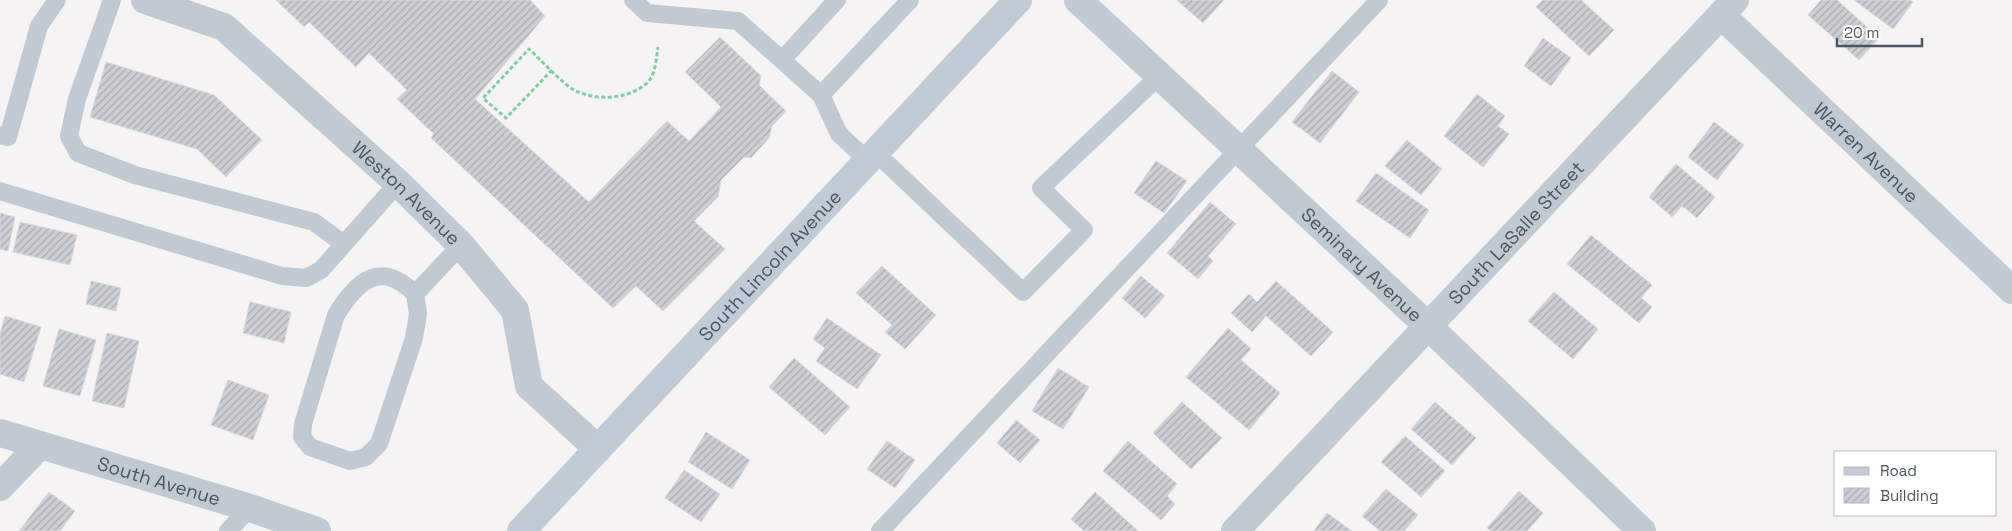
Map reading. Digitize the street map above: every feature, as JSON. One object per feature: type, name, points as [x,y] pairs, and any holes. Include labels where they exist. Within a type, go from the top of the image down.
[{"type":"street","name":"Weston Avenue","points":[[145,0],[224,27],[398,183],[461,245],[515,310],[529,386],[598,450]]},
{"type":"street","name":"South Lincoln Avenue","points":[[520,531],[1018,0]]},
{"type":"street","name":"Seminary Avenue","points":[[1078,0],[1428,326],[1642,531]]},
{"type":"street","name":"Warren Avenue","points":[[1728,7],[2012,290]]},
{"type":"street","name":"South LaSalle Street","points":[[1235,531],[1728,7]]},
{"type":"street","name":"South Avenue","points":[[0,433],[250,508],[317,531]]},
{"type":"street","points":[[0,487],[40,445]]},
{"type":"lane","points":[[0,135],[8,137],[39,26],[57,0]]},
{"type":"lane","points":[[112,0],[77,99],[69,136],[78,153],[135,175],[314,222],[344,244]]},
{"type":"lane","points":[[633,0],[647,13],[738,21],[821,95],[839,134],[871,156],[1023,292],[1084,230],[1041,188],[1160,75]]},
{"type":"lane","points":[[782,60],[837,0]]},
{"type":"lane","points":[[821,95],[910,0]]},
{"type":"lane","points":[[880,531],[1379,0]]},
{"type":"lane","points":[[0,191],[282,276],[306,278],[321,270],[398,183]]},
{"type":"lane","points":[[415,294],[461,245]]},
{"type":"lane","points":[[375,276],[388,277],[403,282],[415,294],[418,314],[414,338],[379,444],[366,457],[350,461],[310,447],[302,437],[304,424],[336,315],[346,300],[359,285],[375,276]]},
{"type":"lane","points":[[228,531],[250,508]]},
{"type":"path","points":[[552,70],[506,118],[483,98],[529,49],[552,70],[572,90],[594,97],[614,97],[632,92],[648,83],[655,67],[658,47]]},
{"type":"building","points":[[276,0],[530,0],[545,16],[475,99],[589,202],[667,121],[689,141],[721,107],[685,72],[720,37],[761,76],[759,85],[786,111],[772,126],[769,138],[751,158],[744,157],[721,180],[718,197],[694,221],[725,249],[663,311],[636,286],[613,308],[431,138],[434,134],[397,99],[407,90],[369,53],[356,67],[309,22],[304,27]]},
{"type":"building","points":[[1177,0],[1224,0],[1203,23]]},
{"type":"building","points":[[1543,0],[1581,0],[1614,30],[1589,56],[1536,7]]},
{"type":"building","points":[[1821,0],[1837,0],[1879,38],[1859,60],[1808,15]]},
{"type":"building","points":[[1854,0],[1910,0],[1913,2],[1893,29]]},
{"type":"building","points":[[1543,38],[1571,58],[1551,86],[1524,66]]},
{"type":"building","points":[[106,62],[214,95],[262,140],[226,177],[197,149],[90,117]]},
{"type":"building","points":[[1332,71],[1359,92],[1320,143],[1292,122]]},
{"type":"building","points":[[1477,94],[1505,116],[1498,126],[1509,134],[1483,167],[1444,136]]},
{"type":"building","points":[[1714,122],[1744,145],[1717,180],[1688,157]]},
{"type":"building","points":[[1407,140],[1442,169],[1421,195],[1385,166]]},
{"type":"building","points":[[1156,161],[1187,181],[1164,213],[1134,193]]},
{"type":"building","points":[[1676,164],[1715,197],[1697,218],[1682,206],[1672,217],[1649,197]]},
{"type":"building","points":[[1376,173],[1429,210],[1410,238],[1356,201]]},
{"type":"building","points":[[1210,202],[1236,224],[1208,256],[1213,261],[1198,279],[1167,253]]},
{"type":"building","points":[[0,213],[15,217],[8,251],[0,249]]},
{"type":"building","points":[[20,222],[77,235],[70,265],[13,252]]},
{"type":"building","points":[[1591,235],[1652,285],[1641,298],[1652,307],[1639,323],[1567,264]]},
{"type":"building","points":[[882,266],[936,315],[905,349],[885,332],[892,325],[856,293]]},
{"type":"building","points":[[1141,276],[1165,296],[1145,318],[1122,298]]},
{"type":"building","points":[[91,281],[121,288],[116,311],[86,304]]},
{"type":"building","points":[[1276,281],[1333,332],[1311,356],[1266,316],[1252,332],[1231,313],[1249,294],[1257,302]]},
{"type":"building","points":[[1554,292],[1598,329],[1573,359],[1528,321]]},
{"type":"building","points":[[250,302],[291,312],[284,343],[243,333]]},
{"type":"building","points":[[5,316],[41,327],[24,382],[0,374],[0,334]]},
{"type":"building","points":[[827,318],[881,355],[857,389],[816,361],[825,348],[813,339]]},
{"type":"building","points":[[1228,328],[1251,349],[1241,360],[1280,393],[1249,430],[1186,377]]},
{"type":"building","points":[[59,329],[96,340],[80,396],[43,386]]},
{"type":"building","points":[[107,333],[139,341],[124,408],[92,401]]},
{"type":"building","points":[[794,358],[850,407],[825,435],[769,387]]},
{"type":"building","points":[[1058,368],[1089,387],[1063,429],[1032,411]]},
{"type":"building","points":[[228,380],[269,395],[253,440],[211,425]]},
{"type":"building","points":[[1182,402],[1222,438],[1191,469],[1153,433]]},
{"type":"building","points":[[1435,402],[1476,438],[1452,465],[1411,429]]},
{"type":"building","points":[[1016,420],[1040,440],[1020,463],[997,443]]},
{"type":"building","points":[[706,432],[750,460],[732,489],[688,462]]},
{"type":"building","points":[[1405,436],[1445,471],[1421,497],[1381,462]]},
{"type":"building","points":[[887,441],[915,460],[895,488],[867,469]]},
{"type":"building","points":[[1128,441],[1177,484],[1167,496],[1175,504],[1161,520],[1103,471]]},
{"type":"building","points":[[684,470],[720,494],[701,522],[665,498]]},
{"type":"building","points":[[1386,489],[1418,515],[1404,531],[1380,531],[1362,516]]},
{"type":"building","points":[[1519,491],[1543,513],[1527,531],[1491,531],[1487,528]]},
{"type":"building","points":[[49,492],[75,511],[60,531],[19,531]]},
{"type":"building","points":[[1095,492],[1138,531],[1084,531],[1071,519]]},
{"type":"building","points":[[1327,513],[1352,531],[1314,531]]}]
